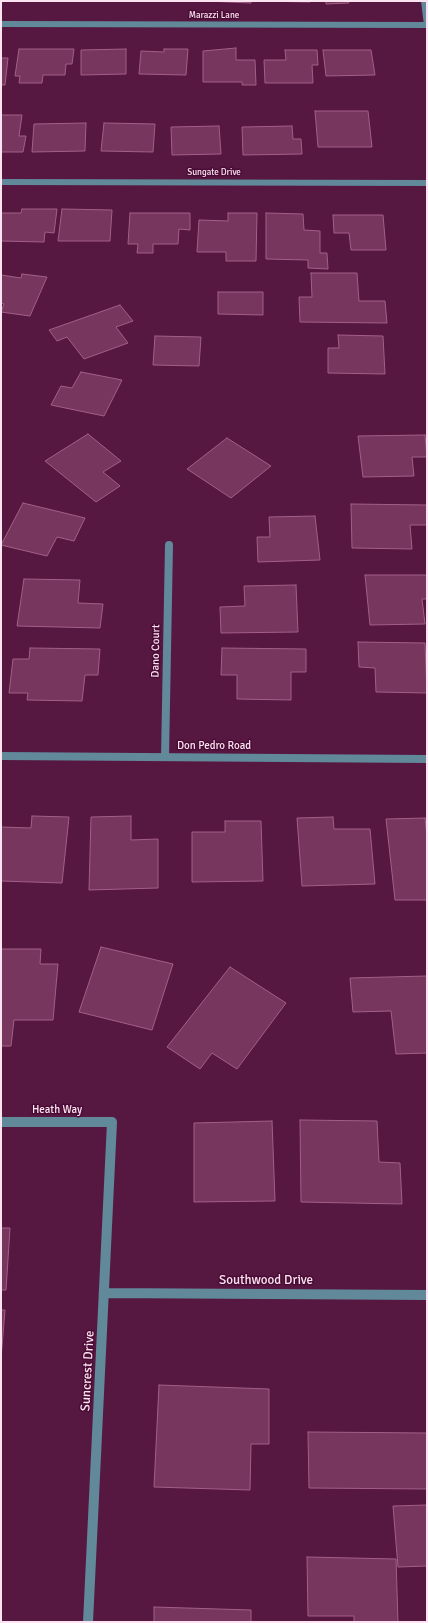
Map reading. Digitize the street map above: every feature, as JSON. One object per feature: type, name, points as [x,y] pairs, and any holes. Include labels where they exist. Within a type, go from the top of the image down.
[{"type":"street","points":[[424,1],[427,25]]},
{"type":"street","name":"Marazzi Lane","points":[[1,24],[427,25]]},
{"type":"street","name":"Sungate Drive","points":[[1,182],[427,183]]},
{"type":"street","name":"Dano Court","points":[[165,757],[169,545]]},
{"type":"street","name":"Don Pedro Road","points":[[1,756],[427,759]]},
{"type":"street","name":"Heath Way","points":[[1,1122],[112,1122]]},
{"type":"street","name":"Suncrest Drive","points":[[88,1622],[105,1293],[112,1122]]},
{"type":"street","name":"Southwood Drive","points":[[105,1293],[427,1295]]},
{"type":"building","points":[[207,1],[251,1],[251,3]]},
{"type":"building","points":[[262,1],[310,1],[310,2]]},
{"type":"building","points":[[326,1],[348,1],[349,3],[326,4]]},
{"type":"building","points":[[236,48],[236,60],[255,60],[256,85],[242,85],[242,82],[203,82],[203,51]]},
{"type":"building","points":[[19,49],[74,49],[72,64],[66,64],[65,75],[43,75],[42,83],[19,83],[20,76],[15,76]]},
{"type":"building","points":[[126,49],[126,74],[81,75],[81,50]]},
{"type":"building","points":[[164,49],[188,49],[186,75],[139,74],[141,51],[164,52]]},
{"type":"building","points":[[285,50],[317,50],[318,65],[312,65],[313,83],[265,83],[264,60],[286,60]]},
{"type":"building","points":[[323,50],[371,50],[375,75],[326,76]]},
{"type":"building","points":[[1,58],[8,58],[5,85],[1,85]]},
{"type":"building","points":[[315,111],[368,111],[372,147],[318,147]]},
{"type":"building","points":[[1,115],[22,115],[19,136],[26,136],[23,152],[1,152]]},
{"type":"building","points":[[86,123],[85,151],[32,152],[34,124]]},
{"type":"building","points":[[104,123],[155,124],[153,152],[101,151]]},
{"type":"building","points":[[219,126],[221,154],[172,155],[171,127]]},
{"type":"building","points":[[292,126],[293,139],[301,139],[302,154],[243,155],[242,127]]},
{"type":"building","points":[[22,209],[57,209],[54,233],[45,232],[44,242],[1,241],[1,213],[21,213]]},
{"type":"building","points":[[62,209],[112,210],[110,241],[58,241]]},
{"type":"building","points":[[130,213],[190,213],[190,230],[179,229],[178,244],[153,244],[153,253],[137,253],[138,244],[128,244]]},
{"type":"building","points":[[228,213],[257,213],[256,261],[226,261],[226,252],[197,252],[199,220],[228,221]]},
{"type":"building","points":[[266,213],[303,214],[304,230],[320,231],[320,253],[327,253],[328,269],[308,268],[308,260],[266,259]]},
{"type":"building","points":[[333,215],[383,215],[386,250],[351,250],[349,233],[334,233]]},
{"type":"building","points":[[311,273],[357,273],[359,301],[385,301],[387,323],[300,322],[299,297],[312,297]]},
{"type":"building","points":[[22,274],[47,277],[30,316],[1,312],[4,304],[1,303],[1,275],[21,278]]},
{"type":"building","points":[[218,292],[263,292],[263,315],[218,314]]},
{"type":"building","points":[[120,305],[133,321],[116,327],[128,343],[84,359],[67,337],[57,341],[49,330]]},
{"type":"building","points":[[338,335],[383,336],[385,374],[328,373],[328,348],[339,348]]},
{"type":"building","points":[[155,336],[201,337],[199,366],[153,365]]},
{"type":"building","points":[[81,372],[122,380],[104,416],[51,405],[61,386],[72,388]]},
{"type":"building","points":[[88,434],[121,461],[103,472],[120,486],[96,502],[45,461]]},
{"type":"building","points":[[425,435],[427,457],[412,457],[414,476],[363,477],[358,436]]},
{"type":"building","points":[[227,438],[271,466],[231,498],[187,469]]},
{"type":"building","points":[[23,503],[85,518],[74,541],[57,537],[47,556],[1,545]]},
{"type":"building","points":[[351,504],[427,505],[427,525],[410,525],[412,549],[352,548]]},
{"type":"building","points":[[315,516],[320,560],[258,562],[257,537],[270,537],[269,517]]},
{"type":"building","points":[[365,575],[427,575],[427,599],[422,599],[425,624],[370,625]]},
{"type":"building","points":[[24,579],[80,580],[78,603],[103,604],[100,628],[17,626]]},
{"type":"building","points":[[296,585],[298,632],[221,633],[220,607],[245,606],[244,586]]},
{"type":"building","points":[[358,642],[425,643],[427,693],[376,692],[375,668],[359,667]]},
{"type":"building","points":[[30,648],[100,649],[98,675],[85,675],[82,701],[27,700],[28,693],[9,693],[13,659],[29,659]]},
{"type":"building","points":[[222,648],[306,649],[306,672],[291,672],[291,700],[237,699],[237,675],[221,675]]},
{"type":"building","points":[[32,816],[69,817],[62,883],[1,881],[1,827],[31,828]]},
{"type":"building","points":[[131,816],[131,840],[158,839],[158,888],[89,890],[91,817]]},
{"type":"building","points":[[333,817],[334,829],[370,829],[375,884],[302,886],[297,818]]},
{"type":"building","points":[[425,818],[427,836],[427,900],[395,900],[386,819]]},
{"type":"building","points":[[225,821],[261,821],[263,881],[192,882],[192,832],[225,832]]},
{"type":"building","points":[[101,947],[173,964],[152,1030],[79,1012]]},
{"type":"building","points":[[1,949],[41,949],[40,964],[58,964],[53,1020],[14,1020],[11,1046],[1,1046]]},
{"type":"building","points":[[230,967],[286,1003],[237,1069],[212,1053],[200,1069],[167,1047]]},
{"type":"building","points":[[427,976],[427,1053],[396,1054],[391,1011],[353,1012],[350,978]]},
{"type":"building","points":[[300,1120],[377,1121],[379,1162],[400,1163],[402,1204],[301,1202]]},
{"type":"building","points":[[272,1121],[275,1201],[194,1202],[194,1123]]},
{"type":"building","points":[[1,1228],[10,1228],[6,1290],[1,1290]]},
{"type":"building","points":[[1,1310],[5,1310],[1,1359]]},
{"type":"building","points":[[159,1385],[269,1389],[269,1444],[251,1444],[250,1490],[154,1487]]},
{"type":"building","points":[[308,1432],[427,1433],[427,1489],[309,1488]]},
{"type":"building","points":[[427,1505],[427,1566],[398,1567],[393,1506]]},
{"type":"building","points":[[307,1557],[396,1559],[398,1622],[354,1622],[354,1616],[308,1616]]},
{"type":"building","points":[[154,1607],[251,1610],[251,1622],[154,1622]]}]
